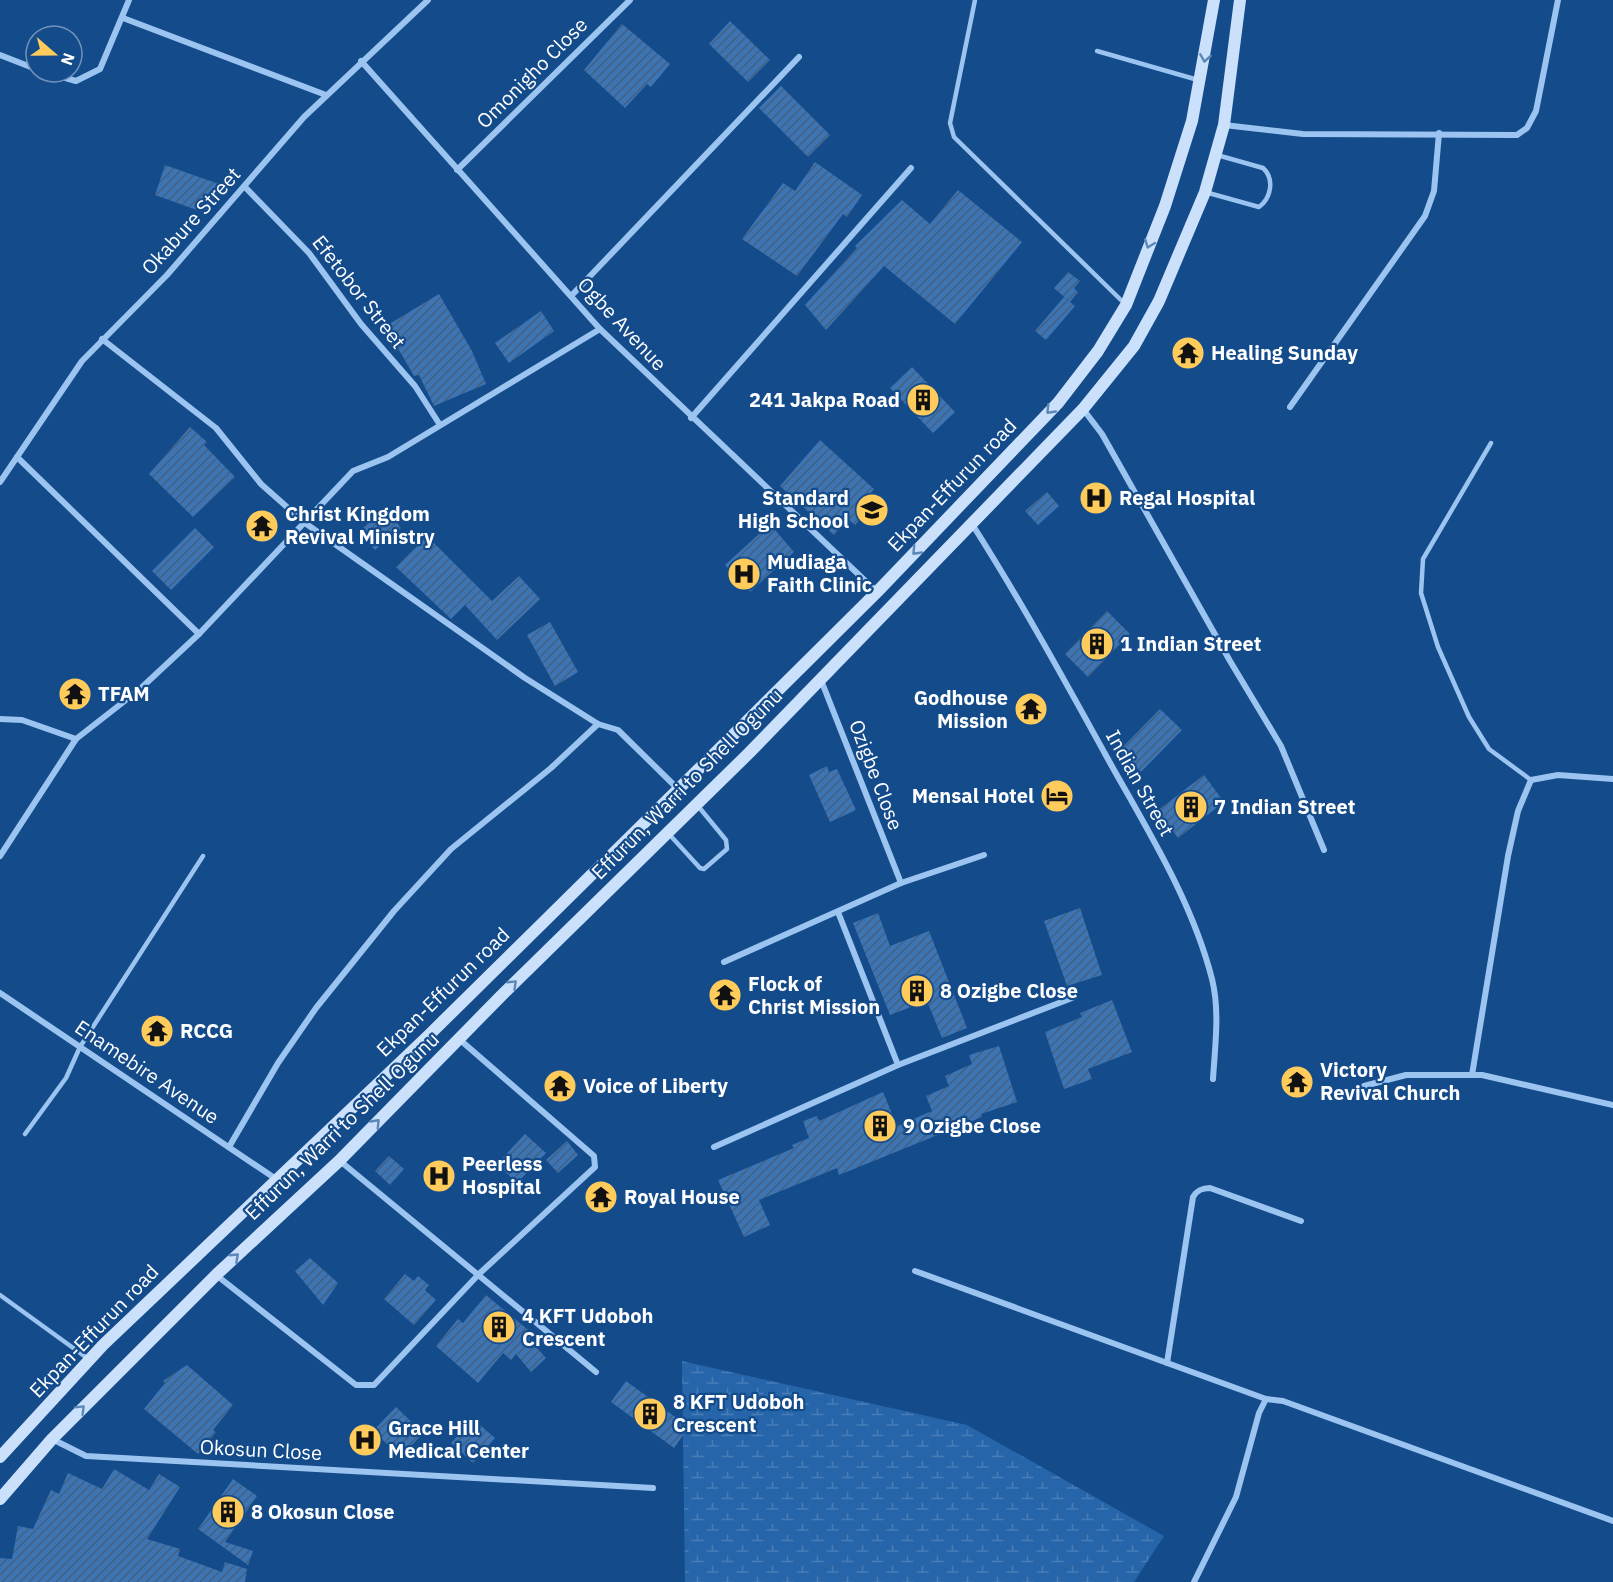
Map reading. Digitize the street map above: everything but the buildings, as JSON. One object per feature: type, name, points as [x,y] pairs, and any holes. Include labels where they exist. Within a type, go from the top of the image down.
[{"type":"main road","name":"Ekpan-Effurun road","points":[[0,1457],[89,1360],[429,1035],[877,592],[1058,403],[1098,351],[1126,305],[1165,206],[1192,121],[1214,0]]},
{"type":"main road","name":"Effurun, Warri to Shell Ogunu","points":[[0,1499],[51,1439],[216,1275],[339,1161],[459,1038],[697,804],[1083,409],[1134,346],[1159,301],[1205,192],[1224,125],[1240,0]]},
{"type":"street","points":[[84,77],[100,69],[129,0]]},
{"type":"street","name":"Okabure Street","points":[[0,482],[82,361],[167,275],[304,117],[428,0]]},
{"type":"street","name":"Omonigho Close","points":[[457,170],[630,0]]},
{"type":"street","points":[[1224,125],[1303,134],[1517,135],[1527,128],[1536,111],[1558,0]]},
{"type":"street","points":[[123,18],[326,95]]},
{"type":"street","points":[[0,55],[24,64]]},
{"type":"street","points":[[572,295],[799,57]]},
{"type":"street","name":"Ogbe Avenue","points":[[361,61],[600,329],[691,418],[877,592]]},
{"type":"street","points":[[1290,407],[1425,216],[1434,191],[1439,134]]},
{"type":"street","points":[[691,418],[911,168]]},
{"type":"street","name":"Efetobor Street","points":[[245,187],[309,253],[361,324],[415,386],[440,424]]},
{"type":"street","points":[[0,856],[76,739],[140,689],[199,634],[353,471],[388,457],[600,329]]},
{"type":"street","points":[[102,339],[216,428],[261,484],[305,523],[525,678],[598,724],[618,730],[678,789]]},
{"type":"street","points":[[1083,409],[1102,434],[1230,661],[1281,746],[1324,850]]},
{"type":"street","points":[[17,457],[199,634]]},
{"type":"street","name":"Indian Street","points":[[972,524],[1007,578],[1169,869],[1212,980],[1217,1019],[1214,1079]]},
{"type":"street","name":"Ozigbe Close","points":[[820,678],[901,883]]},
{"type":"street","points":[[0,719],[22,720],[76,739]]},
{"type":"street","points":[[229,1147],[278,1063],[316,1008],[394,911],[451,849],[551,768],[598,724]]},
{"type":"street","points":[[1472,1075],[1508,856],[1518,811],[1532,780],[1558,775],[1613,780]]},
{"type":"street","points":[[724,962],[901,883],[984,855]]},
{"type":"street","points":[[838,912],[898,1065]]},
{"type":"street","name":"Enamebire Avenue","points":[[0,993],[276,1179]]},
{"type":"street","points":[[714,1148],[898,1065],[1072,998]]},
{"type":"street","points":[[216,1275],[356,1385],[366,1387],[374,1385],[479,1274],[588,1176],[595,1167],[594,1156],[459,1038]]},
{"type":"street","points":[[1364,1086],[1406,1075],[1482,1075],[1613,1106]]},
{"type":"street","points":[[339,1161],[596,1372]]},
{"type":"street","points":[[1167,1363],[1192,1197],[1195,1193],[1202,1188],[1209,1188],[1301,1221]]},
{"type":"street","points":[[915,1271],[1266,1399],[1283,1401],[1613,1521]]},
{"type":"street","points":[[1194,1582],[1236,1497],[1259,1413],[1266,1399]]},
{"type":"street","name":"Okosun Close","points":[[51,1439],[86,1456],[653,1488]]},
{"type":"lane","points":[[975,0],[950,123],[954,137],[1126,305]]},
{"type":"lane","points":[[1097,51],[1201,81]]},
{"type":"lane","points":[[1205,192],[1259,207],[1265,202],[1271,186],[1268,173],[1263,168],[1217,155]]},
{"type":"lane","points":[[1491,443],[1423,559],[1421,593],[1438,647],[1469,717],[1489,749],[1532,780]]},
{"type":"lane","points":[[668,832],[700,868],[704,869],[727,849],[726,840],[697,804]]},
{"type":"lane","points":[[25,1134],[66,1078],[80,1047],[203,856]]},
{"type":"lane","points":[[0,1295],[89,1360]]},
{"type":"green space","points":[[682,1361],[967,1425],[1164,1536],[1134,1582],[685,1582]]},
{"type":"place","name":"Healing Sunday","points":[[1188,353]]},
{"type":"place","name":"241 Jakpa Road","points":[[923,400]]},
{"type":"place","name":"Regal Hospital","points":[[1096,498]]},
{"type":"place","name":"Standard High School","points":[[872,510]]},
{"type":"place","name":"Christ Kingdom Revival Ministry","points":[[262,526]]},
{"type":"place","name":"Mudiaga Faith Clinic","points":[[744,574]]},
{"type":"place","name":"1 Indian Street","points":[[1097,644]]},
{"type":"place","name":"TFAM","points":[[75,694]]},
{"type":"place","name":"Godhouse Mission","points":[[1031,709]]},
{"type":"place","name":"Mensal Hotel","points":[[1057,796]]},
{"type":"place","name":"7 Indian Street","points":[[1191,807]]},
{"type":"place","name":"8 Ozigbe Close","points":[[917,991]]},
{"type":"place","name":"Flock of Christ Mission","points":[[725,995]]},
{"type":"place","name":"RCCG","points":[[157,1031]]},
{"type":"place","name":"Victory Revival Church","points":[[1297,1082]]},
{"type":"place","name":"Voice of Liberty","points":[[560,1086]]},
{"type":"place","name":"9 Ozigbe Close","points":[[880,1126]]},
{"type":"place","name":"Peerless Hospital","points":[[439,1176]]},
{"type":"place","name":"Royal House","points":[[601,1197]]},
{"type":"place","name":"4 KFT Udoboh Crescent","points":[[499,1327]]},
{"type":"place","name":"8 KFT Udoboh Crescent","points":[[650,1414]]},
{"type":"place","name":"Grace Hill Medical Center","points":[[365,1440]]},
{"type":"place","name":"8 Okosun Close","points":[[228,1512]]}]
